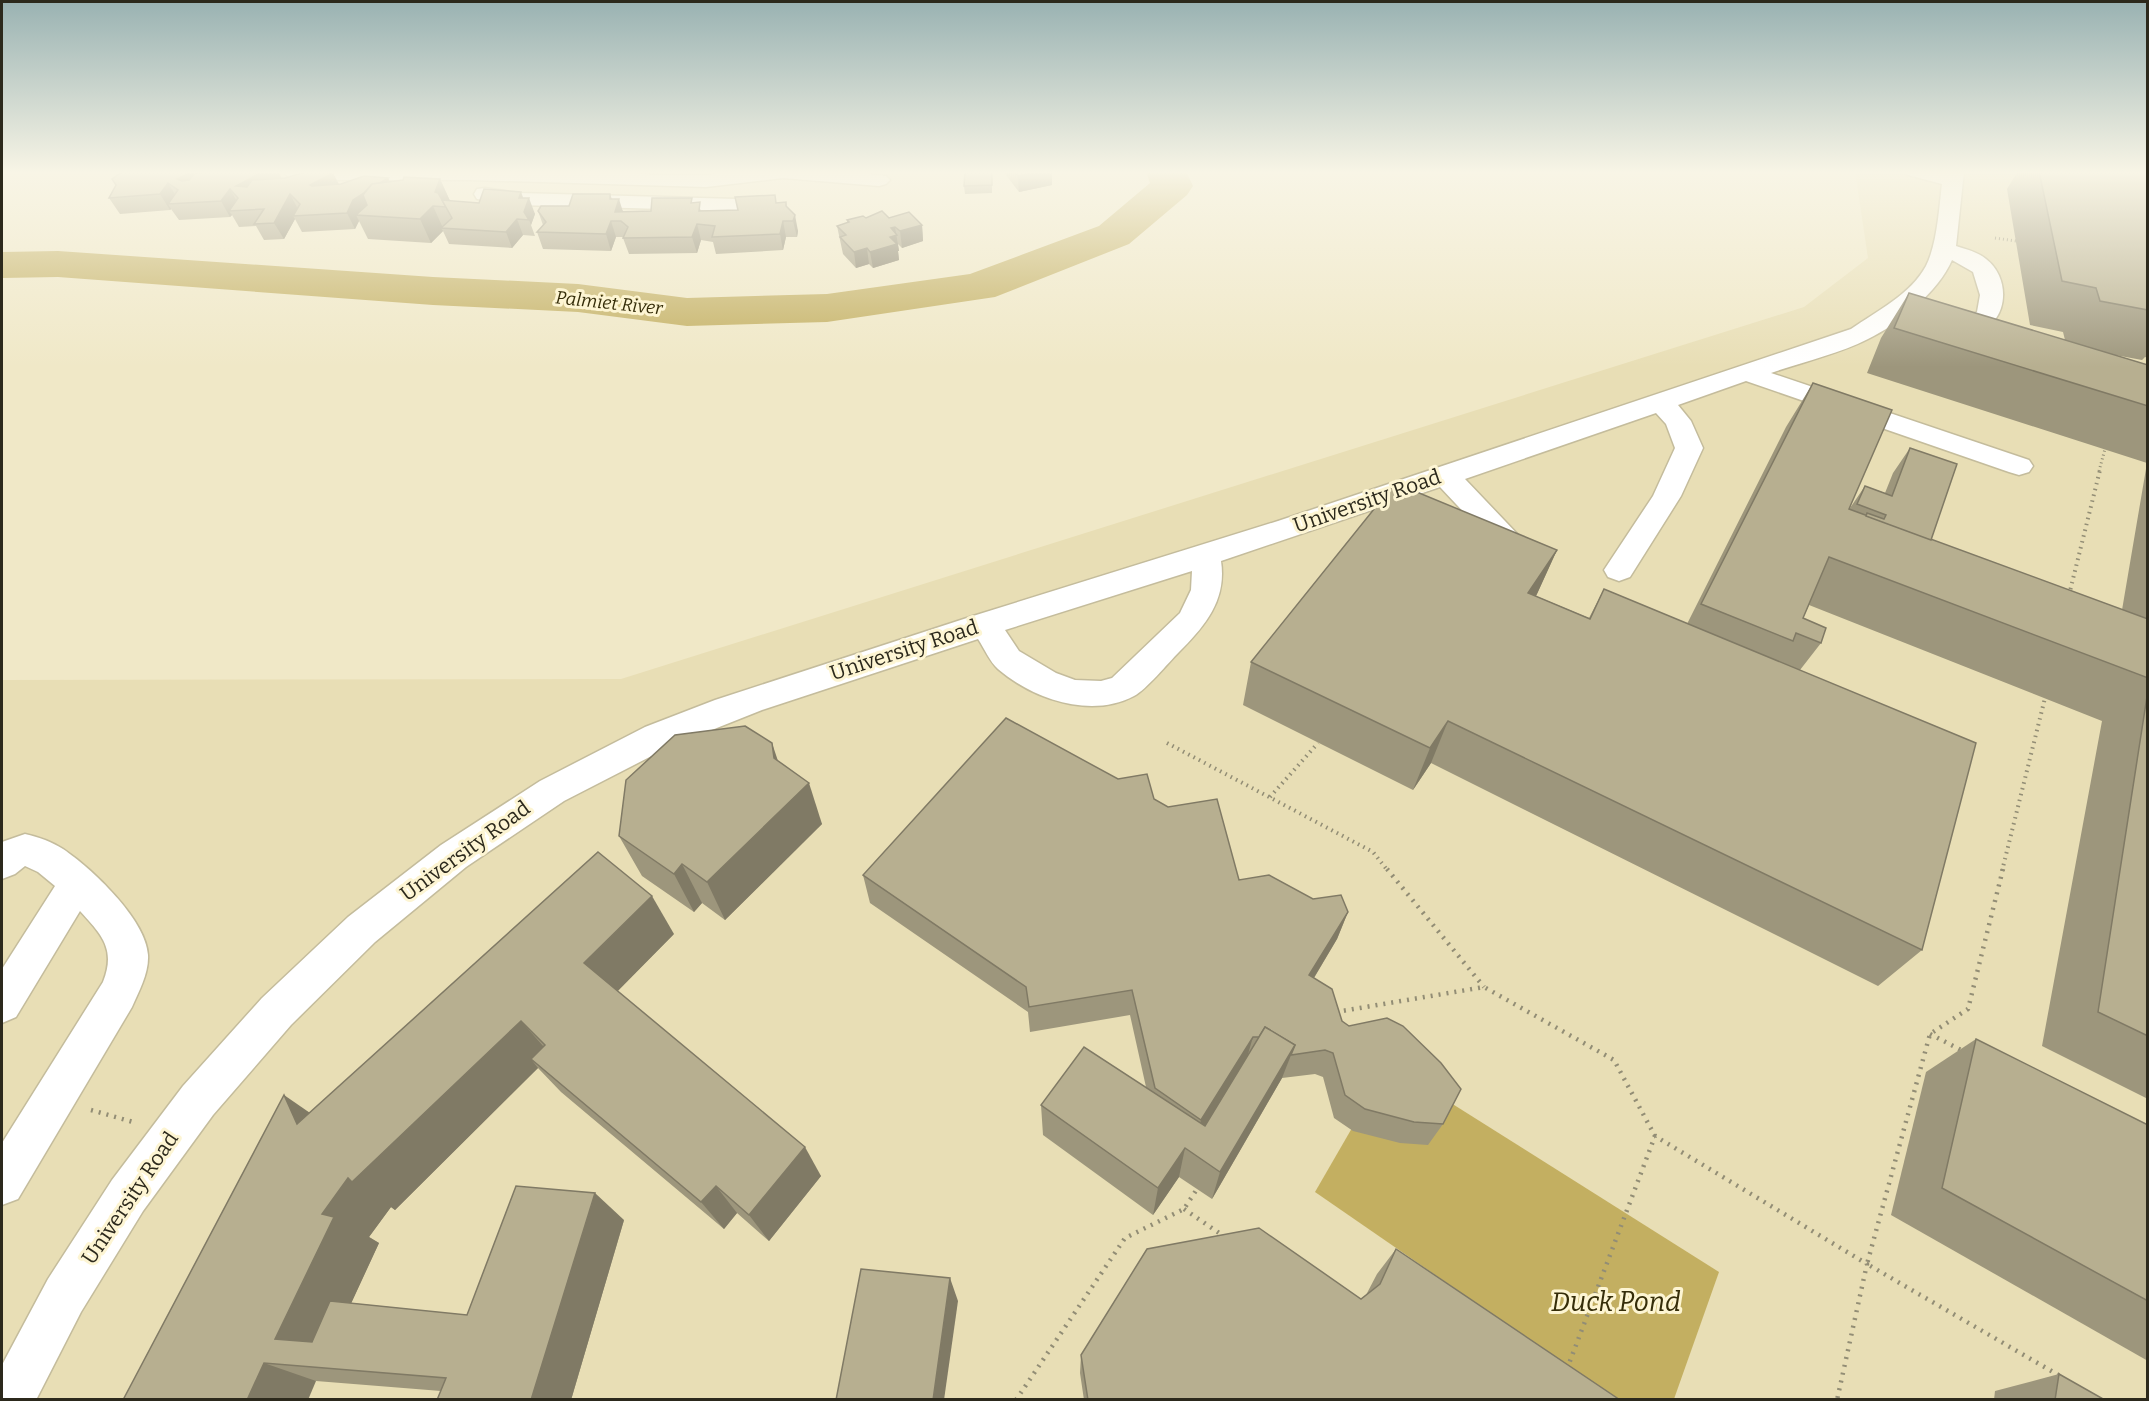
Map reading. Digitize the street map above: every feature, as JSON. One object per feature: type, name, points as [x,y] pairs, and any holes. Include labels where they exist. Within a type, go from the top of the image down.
[{"type":"street","name":"University Road","points":[[9,1400],[75,1278],[118,1212],[172,1133],[238,1051],[365,926],[451,856],[527,805],[659,736],[742,704],[984,624],[1205,556],[1860,334],[1918,292],[1938,266],[1944,236]]},
{"type":"street","points":[[1942,248],[1977,264],[1989,285],[1993,303],[1987,315],[1966,326]]},
{"type":"street","points":[[1746,372],[2019,466]]},
{"type":"street","points":[[1618,570],[1666,498],[1681,472],[1689,448],[1678,422],[1660,402]]},
{"type":"street","points":[[1444,475],[1514,548]]},
{"type":"street","points":[[984,624],[1008,660],[1044,682],[1074,693],[1101,694],[1123,687],[1191,621],[1208,591],[1209,580],[1205,556]]},
{"type":"street","points":[[2,863],[11,855],[25,849],[42,853],[78,882],[115,926],[127,945],[129,966],[118,994],[2,1183]]},
{"type":"street","points":[[2,1005],[78,882]]},
{"type":"path","points":[[1995,238],[2016,241]]},
{"type":"path","points":[[2068,599],[2105,449]]},
{"type":"path","points":[[1837,1400],[1868,1264],[1930,1034],[1968,1008],[2045,698]]},
{"type":"path","points":[[1167,743],[1373,852],[1484,987],[1614,1060],[1655,1136],[2069,1382]]},
{"type":"path","points":[[1270,797],[1318,743]]},
{"type":"path","points":[[1333,1012],[1484,987]]},
{"type":"path","points":[[1930,1034],[1973,1056]]},
{"type":"path","points":[[100,1112],[143,1124]]},
{"type":"path","points":[[1566,1372],[1655,1136]]},
{"type":"path","points":[[1016,1400],[1125,1238],[1184,1209],[1197,1189]]},
{"type":"path","points":[[1184,1209],[1229,1240]]},
{"type":"shaded area","points":[[1865,236],[2147,236],[2147,1399],[2,1399],[2,680],[621,679],[1804,307],[1868,258]]},
{"type":"water","name":"Duck Pond","points":[[1389,1064],[1719,1272],[1674,1399],[1615,1399],[1315,1192]]},
{"type":"building","points":[[624,236],[692,236],[692,237]]},
{"type":"building","points":[[892,236],[890,237],[897,244],[870,252],[867,248],[854,252],[840,237]]},
{"type":"building","points":[[2053,236],[2148,236],[2148,310],[2100,301],[2096,288],[2062,281]]},
{"type":"building","points":[[1909,293],[2148,365],[2148,406],[1894,328]]},
{"type":"building","points":[[1813,383],[1892,410],[1849,509],[2148,619],[2148,678],[1829,557],[1803,618],[1826,628],[1821,643],[1796,633],[1793,641],[1701,604]]},
{"type":"building","points":[[1910,448],[1957,464],[1931,540],[1866,516],[1867,513],[1884,519],[1886,515],[1857,504],[1865,486],[1892,496]]},
{"type":"building","points":[[1395,483],[1557,550],[1528,593],[1590,619],[1604,589],[1976,743],[1922,950],[1448,721],[1430,748],[1251,662]]},
{"type":"building","points":[[2148,690],[2148,1036],[2098,1012]]},
{"type":"building","points":[[1006,718],[1118,779],[1147,774],[1154,799],[1168,807],[1217,799],[1239,880],[1269,875],[1313,899],[1341,895],[1348,912],[1309,975],[1332,989],[1342,1021],[1349,1026],[1387,1018],[1403,1026],[1441,1063],[1461,1089],[1443,1124],[1414,1122],[1365,1109],[1345,1095],[1333,1053],[1325,1050],[1291,1055],[1295,1045],[1265,1027],[1259,1037],[1253,1037],[1201,1120],[1155,1088],[1132,990],[1029,1007],[1026,987],[863,875]]},
{"type":"building","points":[[745,726],[772,743],[774,758],[809,783],[707,882],[682,864],[674,874],[619,836],[626,780],[675,735]]},
{"type":"building","points":[[598,852],[652,896],[584,963],[805,1147],[749,1215],[716,1186],[701,1202],[531,1059],[545,1045],[521,1021],[352,1182],[348,1178],[322,1214],[334,1217],[275,1339],[312,1342],[330,1301],[467,1315],[516,1186],[595,1193],[531,1400],[437,1400],[446,1378],[264,1363],[247,1400],[123,1400],[284,1095],[297,1124]]},
{"type":"building","points":[[1265,1027],[1295,1045],[1220,1172],[1185,1148],[1158,1188],[1041,1105],[1084,1047],[1205,1126]]},
{"type":"building","points":[[1976,1039],[2148,1125],[2148,1301],[1942,1188]]},
{"type":"building","points":[[1259,1228],[1361,1299],[1380,1284],[1396,1249],[1620,1400],[1088,1400],[1081,1355],[1147,1249]]},
{"type":"building","points":[[861,1269],[950,1278],[933,1400],[836,1400]]},
{"type":"building","points":[[2059,1374],[2105,1400],[2055,1400]]},
{"type":"waterway","name":"Palmiet River","points":[[2,265],[58,264],[433,291],[578,298],[687,312],[827,308],[979,287],[1110,236]]}]
